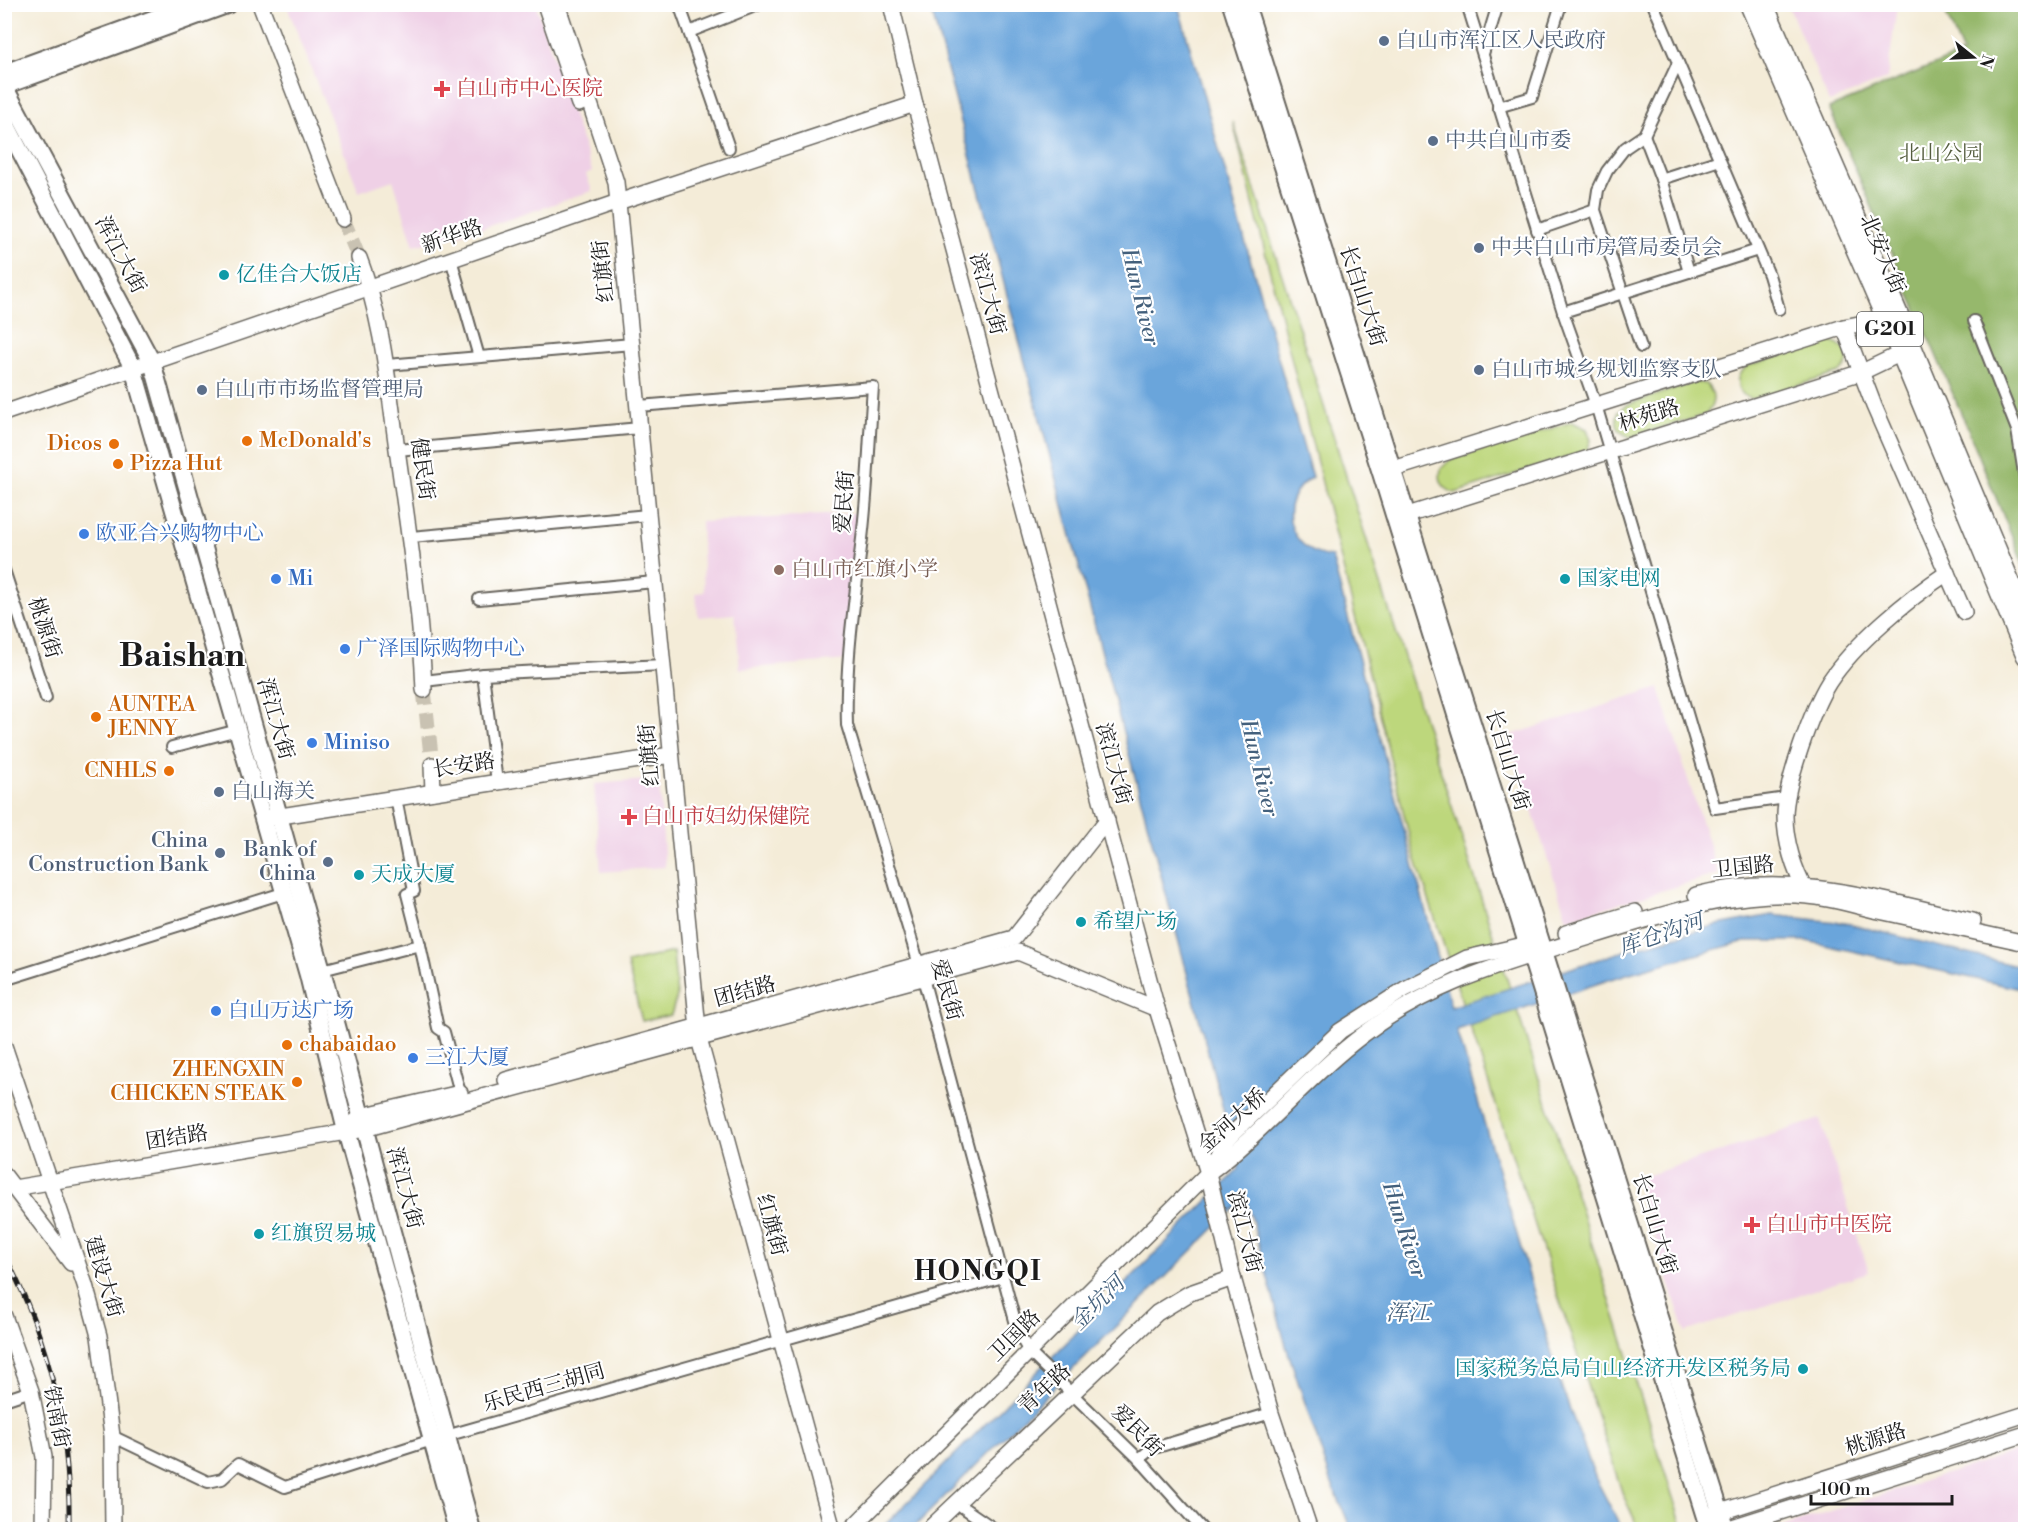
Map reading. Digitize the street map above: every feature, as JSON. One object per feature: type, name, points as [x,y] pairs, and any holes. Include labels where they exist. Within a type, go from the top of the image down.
[{"type":"highway","name":"北安大街","points":[[1749,4],[1893,317]]},
{"type":"highway","name":"北安大街","points":[[1764,4],[1893,317],[2025,656]]},
{"type":"highway","name":"北安大街","points":[[1906,350],[2025,619]]},
{"type":"main road","points":[[4,72],[194,4]]},
{"type":"main road","points":[[4,86],[229,4]]},
{"type":"main road","name":"长白山大街","points":[[1231,4],[1387,471]]},
{"type":"main road","name":"长白山大街","points":[[1246,4],[1401,517],[1718,1524]]},
{"type":"main road","name":"浑江大街","points":[[4,86],[152,362],[271,818],[283,893],[308,975],[346,1131],[439,1439],[472,1530]]},
{"type":"main road","name":"浑江大街","points":[[4,120],[133,368],[238,730],[271,818],[322,970],[363,1123],[439,1439],[457,1530]]},
{"type":"street","points":[[260,4],[344,219]]},
{"type":"street","points":[[545,4],[608,186],[618,202]]},
{"type":"street","name":"红旗街","points":[[557,4],[616,182],[698,1033],[833,1530]]},
{"type":"street","points":[[679,4],[729,148]]},
{"type":"street","points":[[689,32],[760,4]]},
{"type":"street","name":"滨江大街","points":[[891,4],[915,104],[1157,1009],[1208,1173],[1233,1278],[1271,1413],[1310,1530]]},
{"type":"street","points":[[1467,4],[1563,312],[1596,405],[1715,808],[1787,798]]},
{"type":"street","points":[[1483,54],[1498,4]]},
{"type":"street","points":[[1498,107],[1532,97],[1561,4]]},
{"type":"street","points":[[1653,4],[1770,275],[1779,309]]},
{"type":"street","points":[[1641,347],[1595,210],[1598,190],[1607,171],[1625,148],[1644,135],[1678,63]]},
{"type":"street","name":"新华路","points":[[4,413],[618,202],[915,104]]},
{"type":"street","points":[[1644,135],[1662,179],[1689,272]]},
{"type":"street","points":[[1662,179],[1720,160]]},
{"type":"street","points":[[1537,230],[1595,210]]},
{"type":"street","points":[[1563,312],[1758,250]]},
{"type":"street","name":"健民街","points":[[359,258],[370,287],[387,365],[397,450],[411,537],[424,686]]},
{"type":"street","points":[[451,259],[479,357]]},
{"type":"street","name":"林苑路","points":[[1387,471],[1844,327],[1893,317]]},
{"type":"street","points":[[1974,321],[2018,430],[2025,486]]},
{"type":"street","points":[[1844,327],[1874,406],[1964,612]]},
{"type":"street","points":[[387,365],[632,344]]},
{"type":"street","name":"林苑路","points":[[1401,517],[1862,372],[1906,350]]},
{"type":"street","name":"爱民街","points":[[639,406],[873,387],[861,546],[855,587],[847,683],[847,725],[921,972],[1018,1332],[1033,1356],[1139,1459],[1203,1530]]},
{"type":"street","points":[[397,450],[640,428]]},
{"type":"street","points":[[411,537],[648,515]]},
{"type":"street","name":"桃源街","points":[[4,570],[46,698]]},
{"type":"street","points":[[1805,890],[1787,842],[1785,816],[1787,798],[1813,717],[1829,682],[1912,597],[1947,573]]},
{"type":"street","points":[[479,599],[654,582]]},
{"type":"street","points":[[424,686],[483,674],[663,665]]},
{"type":"street","points":[[483,674],[497,782]]},
{"type":"street","points":[[172,747],[238,730]]},
{"type":"street","name":"长安路","points":[[271,818],[671,755]]},
{"type":"street","points":[[432,765],[433,792]]},
{"type":"street","points":[[396,798],[414,891],[407,894],[438,1028],[444,1032],[460,1093]]},
{"type":"street","points":[[1107,820],[1016,945],[1157,1009]]},
{"type":"street","name":"卫国路","points":[[1805,890],[2025,944]]},
{"type":"street","name":"卫国路","points":[[1470,965],[1699,904],[1805,890],[2025,934]]},
{"type":"street","points":[[4,980],[283,893]]},
{"type":"street","points":[[322,970],[420,945]]},
{"type":"street","name":"团结路","points":[[363,1123],[1016,945]]},
{"type":"street","name":"金河大桥","points":[[1208,1173],[1226,1140],[1340,1031],[1404,989],[1470,965]]},
{"type":"street","name":"金河大桥","points":[[1208,1173],[1227,1159],[1307,1082],[1362,1035],[1470,965]]},
{"type":"street","name":"团结路","points":[[14,1188],[49,1180],[346,1131],[363,1123],[460,1093],[698,1033]]},
{"type":"street","name":"建设大街","points":[[4,1046],[85,1285],[99,1336],[112,1436],[113,1530]]},
{"type":"street","name":"卫国路","points":[[850,1530],[1033,1356],[1208,1173]]},
{"type":"street","points":[[4,1175],[60,1245],[85,1285]]},
{"type":"street","name":"乐民西三胡同","points":[[112,1436],[208,1482],[222,1479],[238,1464],[285,1487],[439,1439],[1003,1277]]},
{"type":"street","name":"青年路","points":[[928,1530],[1069,1390],[1157,1313],[1190,1293],[1233,1278]]},
{"type":"street","name":"铁南街","points":[[4,1316],[32,1391],[44,1457],[43,1530]]},
{"type":"street","points":[[4,1400],[32,1391]]},
{"type":"street","points":[[1139,1459],[1151,1449],[1271,1413]]},
{"type":"street","name":"桃源路","points":[[1718,1524],[2025,1414]]},
{"type":"street","name":"桃源路","points":[[1718,1524],[2025,1434]]},
{"type":"street","points":[[955,1502],[996,1530]]},
{"type":"shaded area","name":"白山市中心医院","points":[[292,4],[536,5],[592,171],[586,174],[592,191],[477,230],[414,246],[393,180],[359,192],[287,6]]},
{"type":"shaded area","points":[[1788,5],[1897,5],[1887,79],[1829,102]]},
{"type":"shaded area","name":"白山市红旗小学","points":[[859,513],[847,660],[740,669],[735,614],[698,617],[696,593],[704,592],[701,522]]},
{"type":"shaded area","points":[[1659,688],[1718,874],[1567,919],[1508,736]]},
{"type":"shaded area","name":"白山市妇幼保健院","points":[[659,779],[665,867],[601,872],[594,784]]},
{"type":"shaded area","name":"白山市中医院","points":[[1820,1119],[1869,1272],[1685,1332],[1636,1179]]},
{"type":"shaded area","points":[[2025,1449],[2025,1529],[1781,1529],[1781,1527]]},
{"type":"green space","name":"北山公园","points":[[1942,5],[2025,5],[2025,569],[1968,429],[1829,108],[1963,53]]},
{"type":"green space","points":[[1233,122],[1683,1529],[1639,1529],[1623,1495],[1413,851]]},
{"type":"green space","points":[[1830,341],[1845,348],[1846,364],[1839,373],[1752,399],[1740,390],[1739,375],[1747,366]]},
{"type":"green space","points":[[1695,382],[1706,384],[1713,396],[1711,407],[1705,415],[1631,437],[1623,434],[1618,428],[1618,413],[1626,405]]},
{"type":"green space","points":[[1572,422],[1587,429],[1591,440],[1587,451],[1455,493],[1442,484],[1441,469],[1450,460]]},
{"type":"green space","points":[[673,952],[677,996],[671,1015],[642,1021],[627,963]]},
{"type":"water","name":"浑江","points":[[930,5],[1178,5],[1312,477],[1300,487],[1292,499],[1291,524],[1296,536],[1305,546],[1317,553],[1332,557],[1451,1007],[1624,951],[1717,925],[1772,915],[1846,923],[2025,968],[2025,990],[1807,941],[1746,941],[1630,973],[1457,1030],[1562,1388],[1596,1479],[1622,1529],[1351,1529],[1332,1484],[1286,1346],[1246,1197],[912,1529],[880,1530],[1239,1169]]},
{"type":"tunnel","points":[[343,219],[359,258]]},
{"type":"tunnel","points":[[424,690],[432,765]]},
{"type":"railway","points":[[4,1254],[33,1319],[54,1388],[66,1458],[69,1530]]},
{"type":"place","name":"白山市浑江区人民政府","points":[[1384,41]]},
{"type":"place","name":"白山市中心医院","points":[[442,89]]},
{"type":"place","name":"中共白山市委","points":[[1433,141]]},
{"type":"place","name":"中共白山市房管局委员会","points":[[1479,248]]},
{"type":"place","name":"亿佳合大饭店","points":[[224,275]]},
{"type":"place","name":"白山市城乡规划监察支队","points":[[1479,370]]},
{"type":"place","name":"白山市市场监督管理局","points":[[202,390]]},
{"type":"place","name":"McDonald's","points":[[247,441]]},
{"type":"place","name":"Dicos","points":[[114,444]]},
{"type":"place","name":"Pizza Hut","points":[[118,464]]},
{"type":"place","name":"欧亚合兴购物中心","points":[[84,534]]},
{"type":"place","name":"白山市红旗小学","points":[[779,570]]},
{"type":"place","name":"Mi","points":[[276,579]]},
{"type":"place","name":"国家电网","points":[[1565,579]]},
{"type":"place","name":"广泽国际购物中心","points":[[345,649]]},
{"type":"place","name":"AUNTEA JENNY","points":[[96,717]]},
{"type":"place","name":"Miniso","points":[[312,743]]},
{"type":"place","name":"CNHLS","points":[[169,771]]},
{"type":"place","name":"白山海关","points":[[219,792]]},
{"type":"place","name":"白山市妇幼保健院","points":[[629,817]]},
{"type":"place","name":"China Construction Bank","points":[[220,853]]},
{"type":"place","name":"Bank of China","points":[[328,862]]},
{"type":"place","name":"天成大厦","points":[[359,875]]},
{"type":"place","name":"希望广场","points":[[1081,922]]},
{"type":"place","name":"白山万达广场","points":[[216,1011]]},
{"type":"place","name":"chabaidao","points":[[287,1045]]},
{"type":"place","name":"三江大厦","points":[[413,1058]]},
{"type":"place","name":"ZHENGXIN CHICKEN STEAK","points":[[297,1082]]},
{"type":"place","name":"白山市中医院","points":[[1752,1225]]},
{"type":"place","name":"红旗贸易城","points":[[259,1234]]},
{"type":"place","name":"国家税务总局白山经济开发区税务局","points":[[1803,1369]]},
{"type":"district","name":"Baishan","points":[[182,656]]},
{"type":"district","name":"HONGQI","points":[[978,1272]]},
{"type":"water label","name":"Hun River","points":[[1140,297]]},
{"type":"water label","name":"Hun River","points":[[1259,768]]},
{"type":"water label","name":"库仓沟河","points":[[1661,935]]},
{"type":"water label","name":"Hun River","points":[[1404,1230]]},
{"type":"water label","name":"金坑河","points":[[1098,1303]]}]
